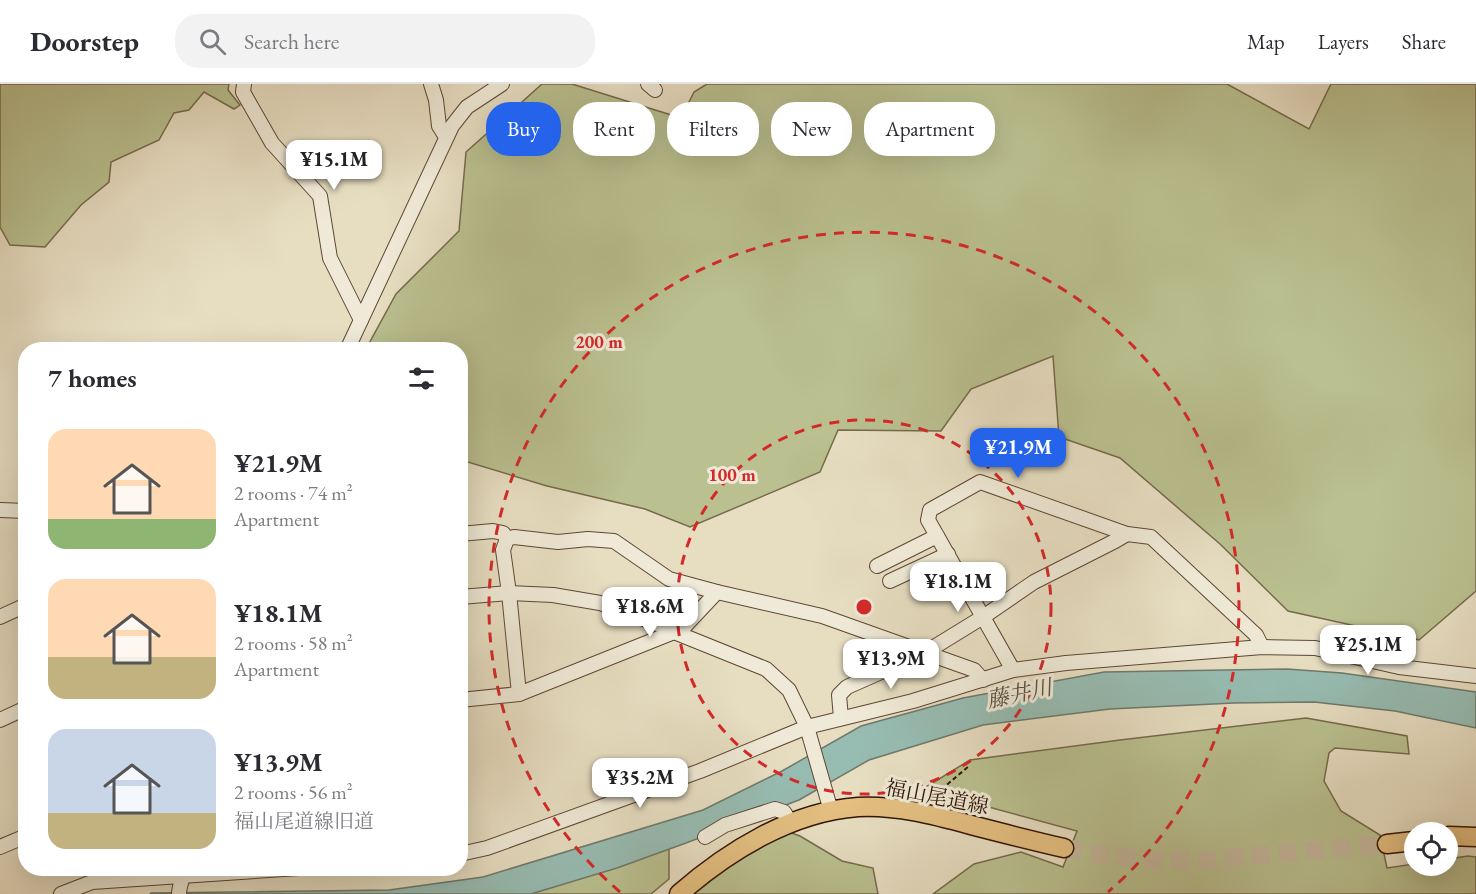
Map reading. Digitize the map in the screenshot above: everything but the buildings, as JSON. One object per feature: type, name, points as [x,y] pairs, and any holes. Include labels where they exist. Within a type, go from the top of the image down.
[{"type":"main road","name":"福山尾道線","points":[[679,894],[744,846],[829,803],[891,808],[926,814],[1064,849]]},
{"type":"main road","points":[[1458,836],[1476,837]]},
{"type":"main road","points":[[1387,844],[1404,841]]},
{"type":"street","points":[[244,84],[243,92],[272,143],[320,196],[330,258],[361,320]]},
{"type":"street","points":[[431,84],[436,100],[439,126],[446,137]]},
{"type":"street","points":[[351,342],[452,126],[467,107],[502,84]]},
{"type":"street","points":[[1013,670],[928,520],[930,510],[980,482],[1127,534],[1151,537],[1256,635],[1262,647]]},
{"type":"street","points":[[0,510],[18,511]]},
{"type":"street","points":[[468,533],[494,531],[503,533],[507,539]]},
{"type":"street","points":[[841,718],[839,695],[847,687],[926,652],[1034,582],[1127,534]]},
{"type":"street","points":[[877,566],[937,536]]},
{"type":"street","points":[[507,539],[514,537],[558,542],[588,539],[614,541],[669,579],[822,616],[974,670],[983,680]]},
{"type":"street","points":[[507,539],[503,550],[519,694]]},
{"type":"street","points":[[890,581],[948,554]]},
{"type":"street","points":[[468,699],[519,694],[674,632],[686,625],[717,592]]},
{"type":"street","points":[[468,596],[509,593],[553,595],[600,603],[766,669],[789,690],[807,727],[829,803]]},
{"type":"street","points":[[0,617],[18,609]]},
{"type":"street","points":[[468,853],[487,849],[677,779],[807,727],[913,701],[1013,670],[1066,663],[1262,647],[1315,648],[1399,666],[1476,676]]},
{"type":"street","points":[[0,720],[18,712]]},
{"type":"street","points":[[705,837],[725,825],[775,809],[784,812],[792,823]]},
{"type":"street","points":[[0,848],[18,840]]},
{"type":"street","points":[[61,894],[92,882],[124,876]]},
{"type":"street","points":[[147,876],[181,881],[226,876]]},
{"type":"path","points":[[926,814],[930,798],[969,766]]},
{"type":"green space","points":[[0,84],[229,84],[228,90],[240,105],[234,109],[204,92],[189,110],[174,113],[159,140],[111,162],[109,182],[81,205],[45,247],[10,245],[0,227]]},
{"type":"green space","points":[[542,84],[572,84],[630,102],[573,102],[573,156],[655,156],[655,110],[667,114],[667,156],[759,156],[759,102],[689,102],[694,92],[707,84],[1227,84],[1309,129],[1331,84],[1476,84],[1476,591],[1419,640],[1288,611],[1220,544],[1120,458],[1059,437],[1053,356],[971,389],[941,431],[838,430],[820,472],[690,527],[645,509],[547,486],[468,462],[468,342],[370,342],[396,294],[459,231],[466,152],[486,134],[486,156],[561,156],[561,102],[522,102]]},
{"type":"green space","points":[[1306,718],[1407,736],[1409,754],[1335,748],[1329,753],[1324,781],[1341,811],[1380,835],[1387,868],[1404,865],[1404,876],[1458,876],[1458,858],[1476,857],[1476,894],[933,894],[974,864],[1021,852],[1063,867],[1077,831],[921,790],[970,760]]},
{"type":"green space","points":[[769,825],[800,836],[842,861],[873,868],[878,894],[689,894]]},
{"type":"green space","points":[[669,834],[669,879],[651,894],[530,894]]},
{"type":"water","name":"藤井川","points":[[1287,669],[1342,673],[1476,692],[1476,728],[1395,711],[1314,702],[1110,709],[983,725],[869,760],[799,800],[617,868],[531,894],[150,894],[389,890],[483,877],[703,810],[782,771],[861,726],[963,698],[1104,672]]},
{"type":"tunnel","points":[[1064,848],[1163,861],[1208,860],[1387,844]]}]
